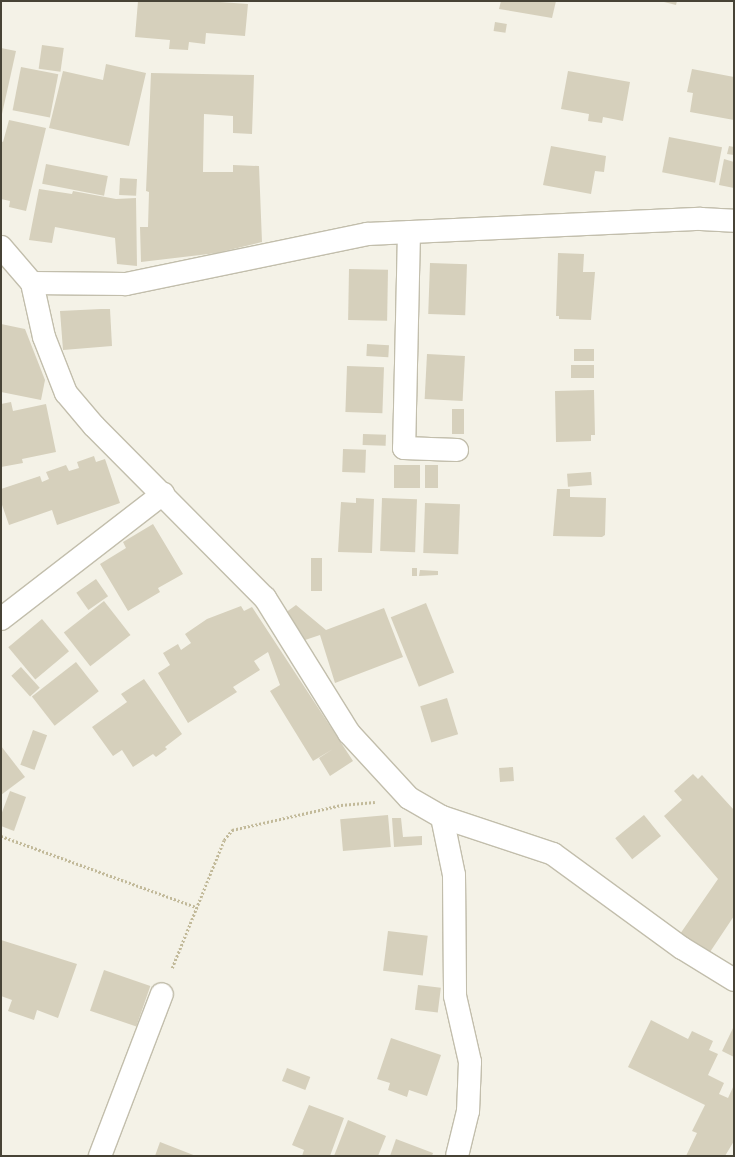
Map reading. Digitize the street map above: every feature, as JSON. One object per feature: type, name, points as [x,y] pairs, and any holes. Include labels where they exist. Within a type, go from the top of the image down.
[{"type":"street","points":[[32,283],[126,284],[366,234],[701,219],[734,222]]},
{"type":"street","points":[[409,232],[404,448],[457,450]]},
{"type":"street","points":[[1,247],[32,283],[44,337],[66,393],[94,426],[265,598],[349,733],[409,798],[442,817],[553,854],[682,948],[734,980]]},
{"type":"street","points":[[1,619],[163,494]]},
{"type":"street","points":[[442,817],[454,875],[455,996],[470,1062],[468,1111],[457,1156]]},
{"type":"street","points":[[100,1156],[162,994]]},
{"type":"path","points":[[162,994],[224,840],[232,830],[340,805],[409,798]]},
{"type":"path","points":[[1,836],[196,907]]},
{"type":"building","points":[[138,1],[206,1],[248,4],[245,36],[206,33],[205,44],[189,42],[188,50],[169,49],[170,40],[135,37]]},
{"type":"building","points":[[501,1],[556,1],[552,18],[499,9]]},
{"type":"building","points":[[660,1],[677,1],[676,5]]},
{"type":"building","points":[[495,22],[507,24],[505,33],[494,31]]},
{"type":"building","points":[[42,45],[64,48],[60,72],[39,69]]},
{"type":"building","points":[[1,48],[16,51],[2,114],[1,114]]},
{"type":"building","points":[[106,64],[146,73],[129,146],[49,128],[63,71],[103,80]]},
{"type":"building","points":[[21,67],[58,74],[50,117],[13,110]]},
{"type":"building","points":[[692,69],[734,77],[734,120],[690,112],[693,93],[687,92]]},
{"type":"building","points":[[568,71],[630,82],[623,121],[603,117],[602,123],[588,121],[589,114],[561,109]]},
{"type":"building","points":[[151,73],[254,75],[252,134],[233,133],[233,116],[204,114],[203,172],[233,172],[233,165],[259,166],[262,242],[217,253],[141,262],[140,227],[148,227],[149,192],[146,191]]},
{"type":"building","points":[[9,120],[46,128],[26,211],[9,207],[10,201],[1,199],[1,141],[3,142]]},
{"type":"building","points":[[669,137],[722,147],[715,183],[662,172]]},
{"type":"building","points":[[551,146],[606,156],[604,172],[595,171],[591,194],[543,185]]},
{"type":"building","points":[[729,146],[734,147],[734,155],[727,154]]},
{"type":"building","points":[[724,159],[734,162],[734,188],[719,185]]},
{"type":"building","points":[[46,164],[108,176],[104,196],[42,184]]},
{"type":"building","points":[[120,178],[137,179],[136,196],[119,195]]},
{"type":"building","points":[[39,189],[72,194],[73,191],[116,199],[136,198],[137,266],[117,264],[115,238],[55,227],[52,243],[29,240]]},
{"type":"building","points":[[558,253],[584,254],[583,272],[595,272],[591,320],[559,319],[559,316],[556,316]]},
{"type":"building","points":[[430,263],[467,264],[465,315],[428,314]]},
{"type":"building","points":[[349,269],[388,270],[387,321],[348,320]]},
{"type":"building","points":[[110,309],[112,346],[63,350],[60,311]]},
{"type":"building","points":[[1,324],[25,329],[45,380],[41,400],[1,392]]},
{"type":"building","points":[[367,344],[389,345],[388,357],[366,356]]},
{"type":"building","points":[[574,349],[594,349],[594,361],[574,361]]},
{"type":"building","points":[[427,354],[465,356],[463,401],[425,399]]},
{"type":"building","points":[[571,365],[594,365],[594,378],[571,378]]},
{"type":"building","points":[[347,366],[384,367],[382,413],[345,412]]},
{"type":"building","points":[[594,390],[595,435],[591,435],[591,441],[556,442],[555,391]]},
{"type":"building","points":[[11,402],[13,411],[46,404],[56,452],[22,459],[23,463],[1,467],[1,404]]},
{"type":"building","points":[[452,409],[464,409],[464,434],[452,434]]},
{"type":"building","points":[[363,434],[386,435],[386,446],[363,445]]},
{"type":"building","points":[[343,449],[366,450],[365,473],[342,472]]},
{"type":"building","points":[[94,456],[96,462],[105,459],[120,503],[57,525],[52,510],[9,525],[1,502],[1,489],[40,476],[42,482],[49,479],[46,472],[66,465],[69,471],[79,468],[77,462]]},
{"type":"building","points":[[394,465],[420,465],[420,488],[394,488]]},
{"type":"building","points":[[425,465],[438,465],[438,488],[425,488]]},
{"type":"building","points":[[591,472],[592,485],[568,487],[567,474]]},
{"type":"building","points":[[557,489],[570,489],[570,497],[606,498],[605,535],[602,537],[553,536]]},
{"type":"building","points":[[356,498],[374,499],[372,553],[338,552],[341,502],[356,503]]},
{"type":"building","points":[[382,498],[417,499],[415,552],[380,551]]},
{"type":"building","points":[[425,503],[460,504],[458,554],[423,553]]},
{"type":"building","points":[[153,524],[183,574],[158,588],[160,592],[128,611],[100,564],[126,548],[123,542]]},
{"type":"building","points":[[311,558],[322,558],[322,591],[311,591]]},
{"type":"building","points":[[412,568],[417,568],[417,576],[412,576]]},
{"type":"building","points":[[420,570],[438,571],[438,575],[419,576]]},
{"type":"building","points":[[96,579],[108,596],[88,610],[76,593]]},
{"type":"building","points":[[104,601],[130,635],[90,666],[64,632]]},
{"type":"building","points":[[426,603],[454,673],[419,687],[391,617]]},
{"type":"building","points":[[296,605],[326,630],[384,608],[403,657],[335,683],[320,635],[305,640],[285,613]]},
{"type":"building","points":[[241,606],[244,611],[252,607],[353,761],[330,776],[319,758],[333,749],[313,761],[270,691],[280,685],[268,652],[254,661],[260,670],[233,687],[237,692],[188,723],[158,673],[170,665],[163,653],[178,644],[181,650],[191,643],[185,634],[207,619]]},
{"type":"building","points":[[42,619],[69,651],[35,679],[8,647]]},
{"type":"building","points":[[76,662],[99,691],[55,726],[32,696]]},
{"type":"building","points":[[21,667],[40,688],[30,697],[11,676]]},
{"type":"building","points":[[144,679],[182,734],[165,747],[167,749],[156,757],[153,754],[133,767],[122,750],[113,756],[92,727],[127,702],[121,694]]},
{"type":"building","points":[[447,698],[458,734],[431,743],[420,706]]},
{"type":"building","points":[[33,730],[47,735],[34,770],[20,765]]},
{"type":"building","points":[[1,746],[25,777],[1,795]]},
{"type":"building","points":[[513,767],[514,781],[500,782],[499,768]]},
{"type":"building","points":[[693,774],[698,779],[702,775],[734,810],[734,916],[708,955],[680,934],[718,879],[664,816],[682,800],[674,791]]},
{"type":"building","points":[[10,791],[26,797],[14,831],[1,826],[1,815]]},
{"type":"building","points":[[388,815],[391,847],[343,851],[340,819]]},
{"type":"building","points":[[644,815],[661,836],[632,859],[615,838]]},
{"type":"building","points":[[392,818],[401,818],[403,837],[422,836],[422,845],[394,847]]},
{"type":"building","points":[[388,931],[428,936],[423,976],[383,971]]},
{"type":"building","points":[[1,940],[77,964],[58,1018],[37,1010],[34,1020],[8,1011],[12,1000],[1,996]]},
{"type":"building","points":[[104,970],[150,986],[136,1027],[90,1011]]},
{"type":"building","points":[[418,985],[441,988],[438,1013],[415,1010]]},
{"type":"building","points":[[651,1020],[688,1039],[692,1031],[713,1041],[709,1050],[718,1054],[708,1075],[724,1083],[719,1094],[728,1098],[734,1085],[734,1141],[725,1156],[686,1156],[697,1133],[692,1131],[705,1105],[628,1067]]},
{"type":"building","points":[[734,1026],[734,1057],[722,1051]]},
{"type":"building","points":[[391,1038],[441,1055],[427,1096],[409,1090],[407,1097],[388,1090],[390,1083],[377,1079]]},
{"type":"building","points":[[287,1068],[310,1077],[305,1090],[282,1081]]},
{"type":"building","points":[[309,1105],[344,1118],[330,1156],[302,1156],[304,1150],[292,1145]]},
{"type":"building","points":[[348,1120],[386,1136],[378,1156],[334,1156]]},
{"type":"building","points":[[396,1139],[433,1153],[432,1156],[390,1156]]},
{"type":"building","points":[[160,1142],[196,1156],[155,1156]]}]
